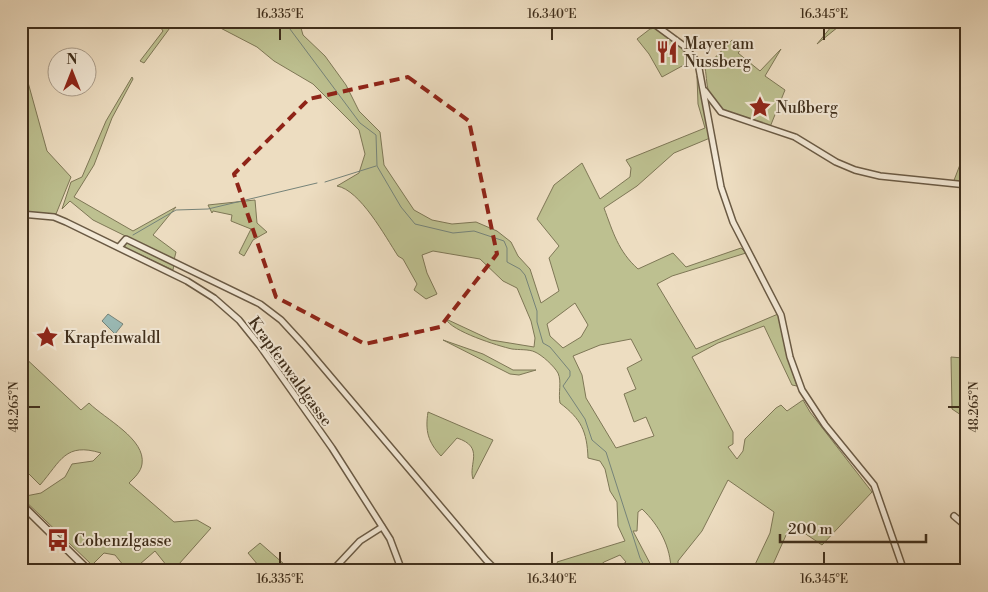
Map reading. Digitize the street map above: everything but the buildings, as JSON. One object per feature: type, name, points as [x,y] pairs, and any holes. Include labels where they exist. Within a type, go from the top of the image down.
[{"type":"street","points":[[650,21],[692,54],[701,70],[722,194],[737,231],[781,315],[790,357],[799,384],[815,411],[874,485],[904,571]]},
{"type":"street","points":[[704,89],[721,112]]},
{"type":"street","points":[[710,120],[714,114],[721,112],[795,137],[841,164],[861,172],[967,185]]},
{"type":"street","name":"Krapfenwaldgasse","points":[[21,214],[56,218],[120,247],[187,280],[214,298],[239,320],[303,406],[382,527],[392,544],[402,571]]},
{"type":"street","points":[[120,247],[126,239],[251,299],[273,313],[304,345],[497,571]]},
{"type":"street","points":[[21,504],[89,571]]},
{"type":"street","points":[[954,516],[967,527]]},
{"type":"street","points":[[332,571],[360,541],[382,527]]},
{"type":"street","points":[[486,560],[488,571]]},
{"type":"highlighted area","points":[[408,77],[469,121],[497,254],[440,327],[365,344],[276,297],[234,174],[309,99]]},
{"type":"green space","points":[[165,21],[175,21],[144,63],[140,61],[163,31],[161,28]]},
{"type":"green space","points":[[207,21],[308,21],[301,28],[303,35],[325,56],[346,85],[359,111],[380,132],[384,165],[414,210],[432,220],[452,224],[476,222],[497,231],[511,242],[518,256],[530,269],[541,303],[559,291],[549,258],[559,246],[537,219],[554,185],[582,163],[600,199],[630,177],[631,168],[626,160],[705,128],[698,104],[697,76],[700,74],[710,138],[674,153],[637,186],[604,208],[613,233],[621,248],[638,269],[673,253],[686,267],[741,248],[746,253],[672,276],[657,284],[696,349],[778,314],[788,359],[797,386],[792,385],[764,326],[718,343],[692,357],[733,432],[733,444],[728,447],[737,459],[743,451],[745,439],[776,408],[781,405],[787,411],[803,400],[810,412],[872,492],[822,545],[791,524],[770,571],[752,571],[770,533],[774,512],[728,480],[702,531],[678,561],[678,571],[671,571],[669,553],[663,537],[654,522],[642,509],[638,512],[637,531],[633,531],[654,571],[613,571],[626,562],[620,555],[604,562],[593,571],[561,571],[557,562],[625,541],[618,526],[617,502],[610,491],[605,469],[600,461],[588,458],[582,426],[560,403],[559,376],[548,361],[533,351],[496,345],[465,333],[450,324],[446,319],[491,340],[534,347],[535,338],[531,321],[517,288],[503,281],[480,259],[433,251],[422,255],[427,273],[437,294],[426,299],[414,290],[417,284],[403,259],[398,256],[371,215],[346,189],[337,186],[359,173],[365,154],[359,130],[313,84],[274,61],[257,47]],"holes":[[[575,303],[588,325],[581,337],[563,348],[550,336],[547,324]],[[631,339],[642,360],[627,368],[636,389],[624,394],[634,422],[646,417],[654,436],[616,448],[586,398],[582,375],[573,356],[600,345]]]},
{"type":"green space","points":[[836,21],[937,21],[859,28],[843,23],[817,44]]},
{"type":"green space","name":"Mayer am Nussberg","points":[[655,28],[675,42],[693,60],[662,77],[649,54],[637,39],[650,29]]},
{"type":"green space","points":[[732,40],[742,48],[738,53],[760,71],[781,49],[765,76],[785,90],[770,127],[729,113],[721,108],[710,95],[705,68]]},
{"type":"green space","points":[[21,57],[47,151],[71,177],[56,214],[21,212]]},
{"type":"green space","points":[[132,77],[133,79],[112,118],[94,165],[74,197],[133,231],[176,207],[153,235],[176,252],[174,260],[93,220],[70,201],[62,209],[71,182],[82,177],[106,121]]},
{"type":"green space","points":[[967,161],[967,184],[953,183],[961,162]]},
{"type":"green space","points":[[255,200],[257,223],[267,232],[253,240],[244,256],[239,253],[251,229],[231,221],[232,215],[213,211],[212,213],[208,205]]},
{"type":"green space","points":[[128,243],[174,264],[173,270],[126,248],[124,245]]},
{"type":"green space","points":[[443,340],[483,354],[513,370],[536,370],[519,375],[510,374]]},
{"type":"green space","points":[[21,354],[81,410],[89,403],[123,430],[138,446],[142,455],[142,464],[139,472],[129,483],[174,522],[197,520],[211,528],[179,564],[185,571],[171,571],[155,551],[132,571],[128,571],[115,555],[104,553],[92,565],[21,497],[41,493],[65,477],[72,464],[93,461],[101,453],[89,450],[71,452],[59,461],[40,485],[29,474],[21,474]]},
{"type":"green space","points":[[951,357],[963,358],[967,379],[967,419],[952,409]]},
{"type":"green space","points":[[428,412],[493,440],[473,479],[474,456],[471,446],[457,438],[441,456],[428,436]]},
{"type":"green space","points":[[260,543],[292,571],[263,571],[248,553]]},
{"type":"water","points":[[108,314],[123,324],[115,334],[102,321]]},
{"type":"waterway","points":[[284,21],[360,123],[376,135],[377,166],[401,207],[415,224],[453,233],[474,231],[504,241],[507,248],[507,262],[520,269],[525,275],[537,311],[537,322],[543,343],[550,347],[570,371],[570,376],[563,386],[585,419],[592,440],[606,452],[640,558],[647,571]]},
{"type":"waterway","points":[[325,182],[376,166]]},
{"type":"waterway","points":[[133,235],[176,210],[208,209],[317,183]]},
{"type":"place","name":"Mayer am Nussberg","points":[[667,52]]},
{"type":"place","name":"Nußberg","points":[[760,107]]},
{"type":"place","name":"Krapfenwaldl","points":[[47,337]]},
{"type":"place","name":"Cobenzlgasse","points":[[58,540]]}]
